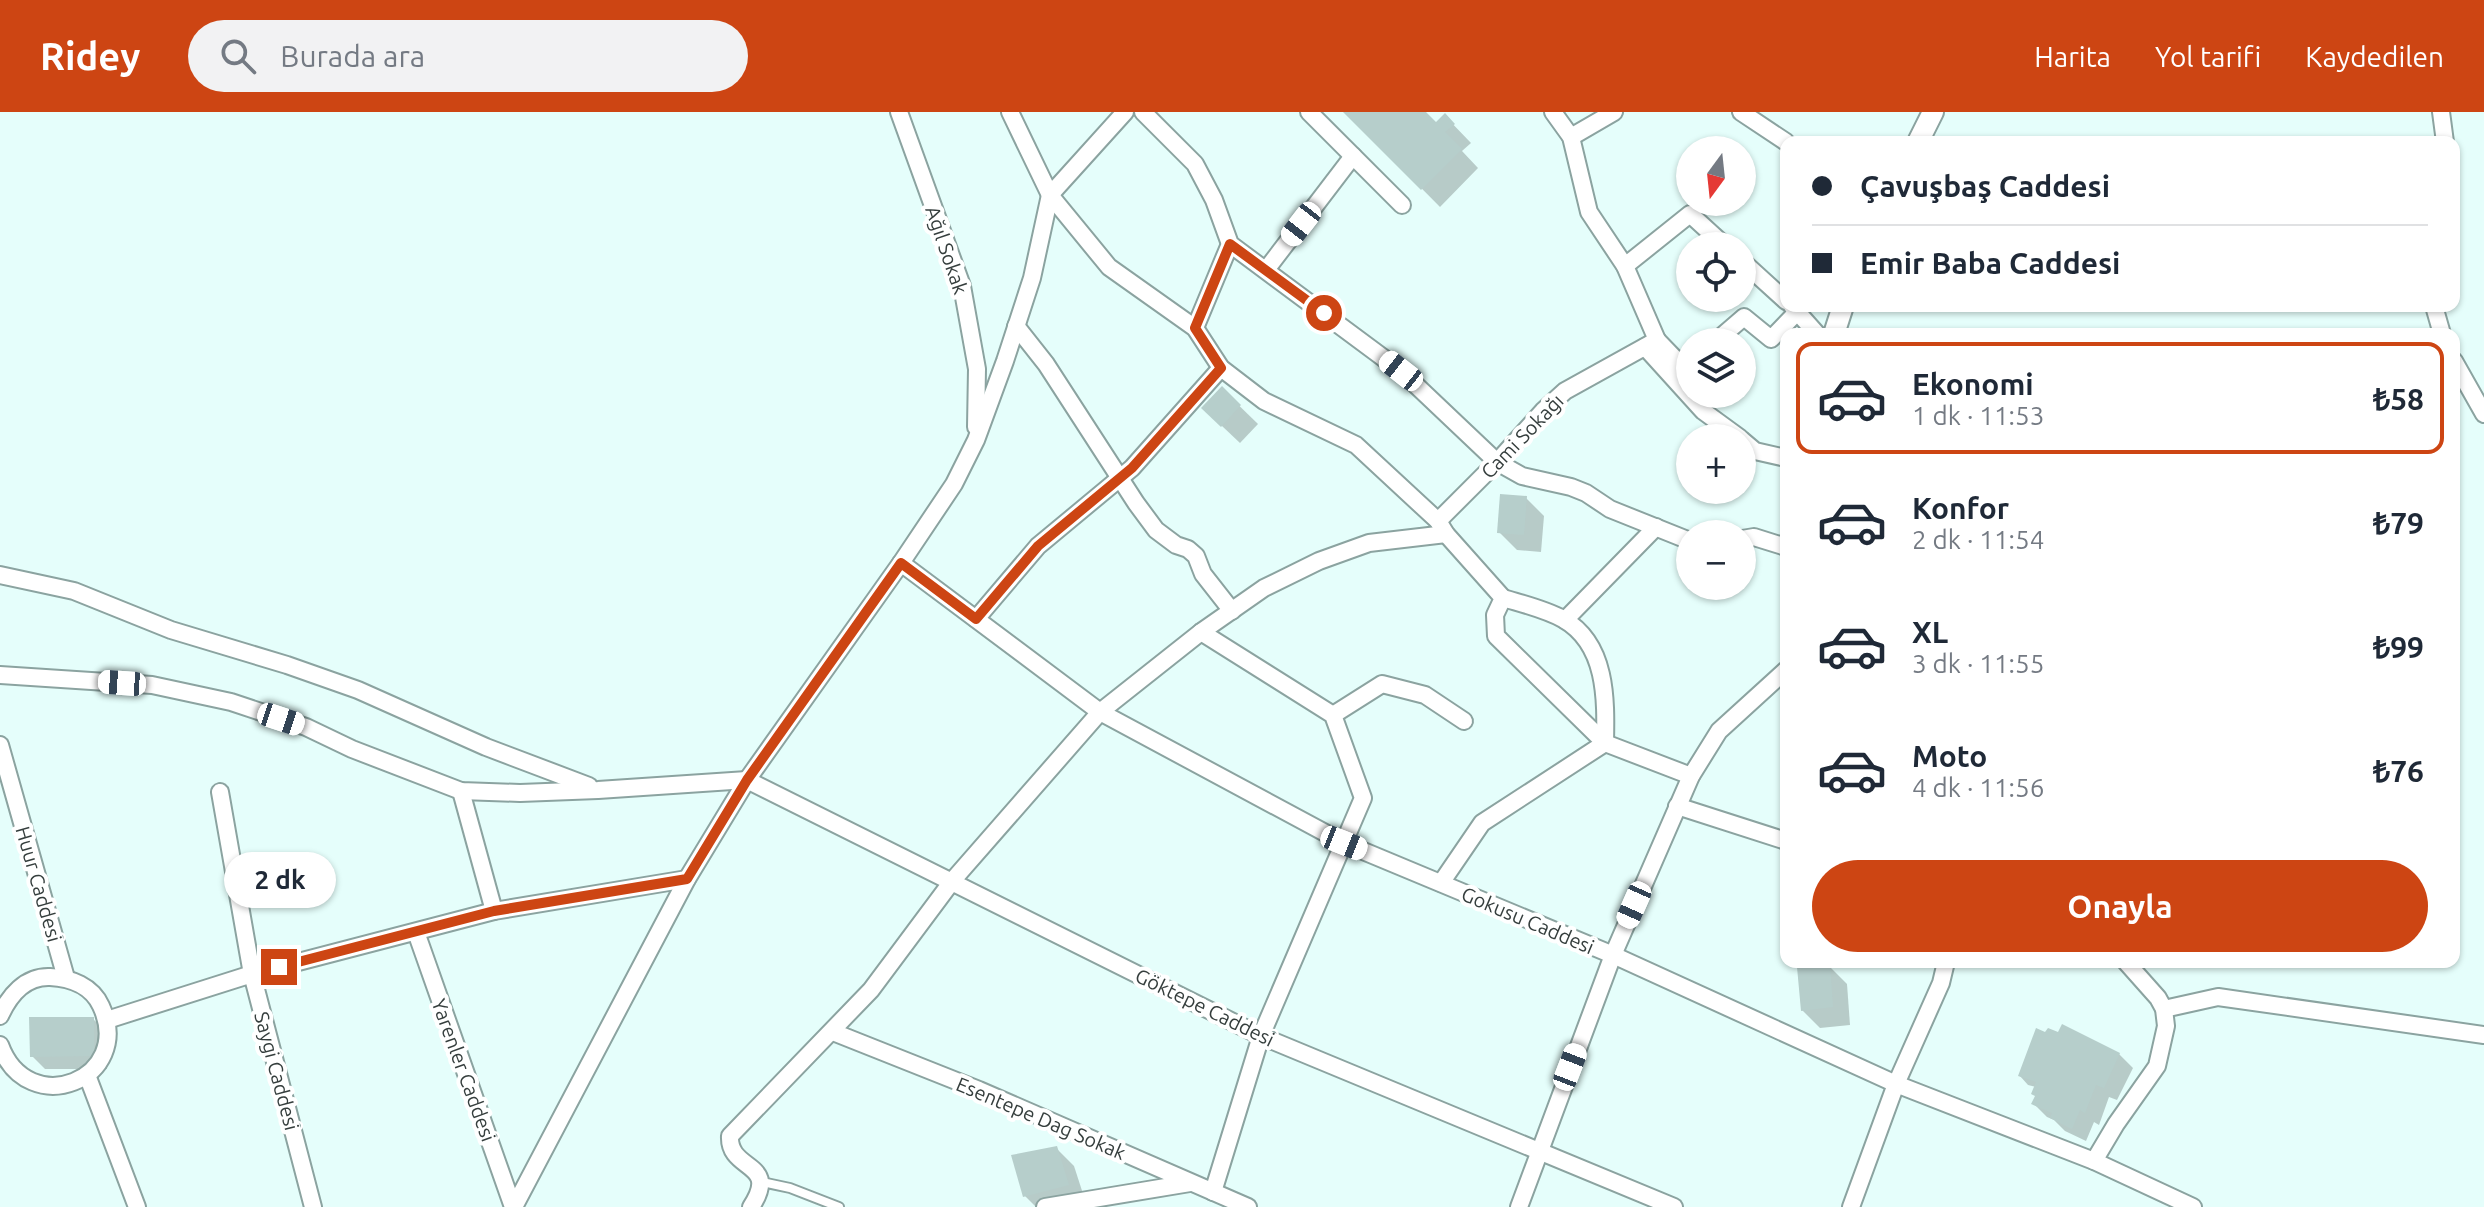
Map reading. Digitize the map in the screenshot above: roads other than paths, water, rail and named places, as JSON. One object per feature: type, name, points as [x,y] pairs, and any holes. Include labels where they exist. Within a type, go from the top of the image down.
[{"type":"street","name":"Ağıl Sokak","points":[[899,112],[962,286],[977,369],[976,440]]},
{"type":"street","points":[[1010,112],[1050,195],[1109,267],[1195,328],[1221,368],[1264,401],[1356,445],[1442,527],[1503,598],[1565,620],[1596,655],[1606,706],[1605,743]]},
{"type":"street","points":[[514,1207],[687,879],[747,780],[954,484],[976,440],[1032,278],[1050,195],[1125,112]]},
{"type":"street","points":[[1143,112],[1195,164],[1214,200],[1230,244],[1401,371],[1497,462],[1522,476],[1579,490],[1610,509],[1676,535]]},
{"type":"street","points":[[1309,112],[1402,205]]},
{"type":"street","points":[[1553,112],[1571,137],[1589,212],[1625,266],[1651,343],[1703,411],[1721,424]]},
{"type":"street","points":[[1571,137],[1614,112]]},
{"type":"street","points":[[1741,112],[1780,138]]},
{"type":"street","points":[[1921,136],[1933,112]]},
{"type":"street","points":[[2441,112],[2444,136]]},
{"type":"street","points":[[1266,270],[1353,156]]},
{"type":"street","points":[[1625,266],[1690,214],[1710,232]]},
{"type":"street","points":[[1195,328],[1230,244]]},
{"type":"street","points":[[1756,274],[1780,295]]},
{"type":"street","points":[[1731,328],[1744,317],[1771,339],[1788,312]]},
{"type":"street","points":[[1797,312],[1812,328]]},
{"type":"street","points":[[1016,326],[1046,364],[1156,530],[1196,556],[1203,574],[1232,611]]},
{"type":"street","points":[[1651,343],[1676,362]]},
{"type":"street","name":"Cami Sokağı","points":[[1442,527],[1543,411],[1565,391],[1651,343]]},
{"type":"street","points":[[976,619],[1038,546],[1120,479],[1221,368]]},
{"type":"street","points":[[2460,372],[2484,414]]},
{"type":"street","points":[[1756,451],[1780,457]]},
{"type":"street","points":[[751,1207],[762,1182],[757,1172],[735,1154],[730,1136],[871,990],[953,880],[1100,712],[1201,632],[1264,588],[1319,561],[1369,543],[1442,527]]},
{"type":"street","points":[[1565,620],[1656,527]]},
{"type":"street","points":[[1756,538],[1780,545]]},
{"type":"street","name":"Gokusu Caddesi","points":[[901,563],[1100,712],[1344,843],[1613,955],[1896,1084],[2094,1161],[2193,1207]]},
{"type":"street","points":[[0,575],[74,591],[171,630],[344,685],[486,747],[598,790]]},
{"type":"street","points":[[1503,598],[1495,615],[1496,636],[1605,743],[1691,776]]},
{"type":"street","points":[[1201,632],[1333,715],[1363,798],[1261,1036],[1213,1192]]},
{"type":"street","points":[[0,675],[152,685],[231,702],[306,727],[352,749],[461,791],[520,793],[598,790],[747,780]]},
{"type":"street","points":[[1519,1207],[1613,955],[1691,776],[1719,731],[1780,675]]},
{"type":"street","points":[[1333,715],[1382,684],[1425,695],[1464,721]]},
{"type":"street","points":[[1441,883],[1482,823],[1605,743]]},
{"type":"street","name":"Huur Caddesi","points":[[0,745],[66,978]]},
{"type":"street","name":"Göktepe Caddesi","points":[[747,780],[1261,1036],[1674,1207]]},
{"type":"street","points":[[461,791],[494,911]]},
{"type":"street","name":"Saygi Caddesi","points":[[220,792],[252,974],[313,1207]]},
{"type":"street","points":[[1677,806],[1780,839]]},
{"type":"street","points":[[107,1020],[252,974],[494,911],[687,879]]},
{"type":"street","name":"Yarenler Caddesi","points":[[416,932],[514,1207]]},
{"type":"street","points":[[1851,1207],[1896,1084],[1941,983],[1945,968]]},
{"type":"street","points":[[2094,1161],[2157,1066],[2166,1026],[2164,1009],[2158,998],[2131,968]]},
{"type":"street","points":[[0,1016],[8,999],[24,984],[44,977],[66,978],[84,986],[99,1001],[107,1020],[108,1035],[98,1064],[87,1075],[67,1085],[43,1086],[22,1077],[2,1057]]},
{"type":"street","points":[[2164,1009],[2218,997],[2484,1035]]},
{"type":"street","name":"Esentepe Dag Sokak","points":[[833,1032],[979,1090],[1248,1207]]},
{"type":"street","points":[[87,1075],[137,1207]]},
{"type":"street","points":[[1045,1207],[1192,1183]]},
{"type":"lane","points":[[762,1182],[790,1188],[839,1207]]}]
